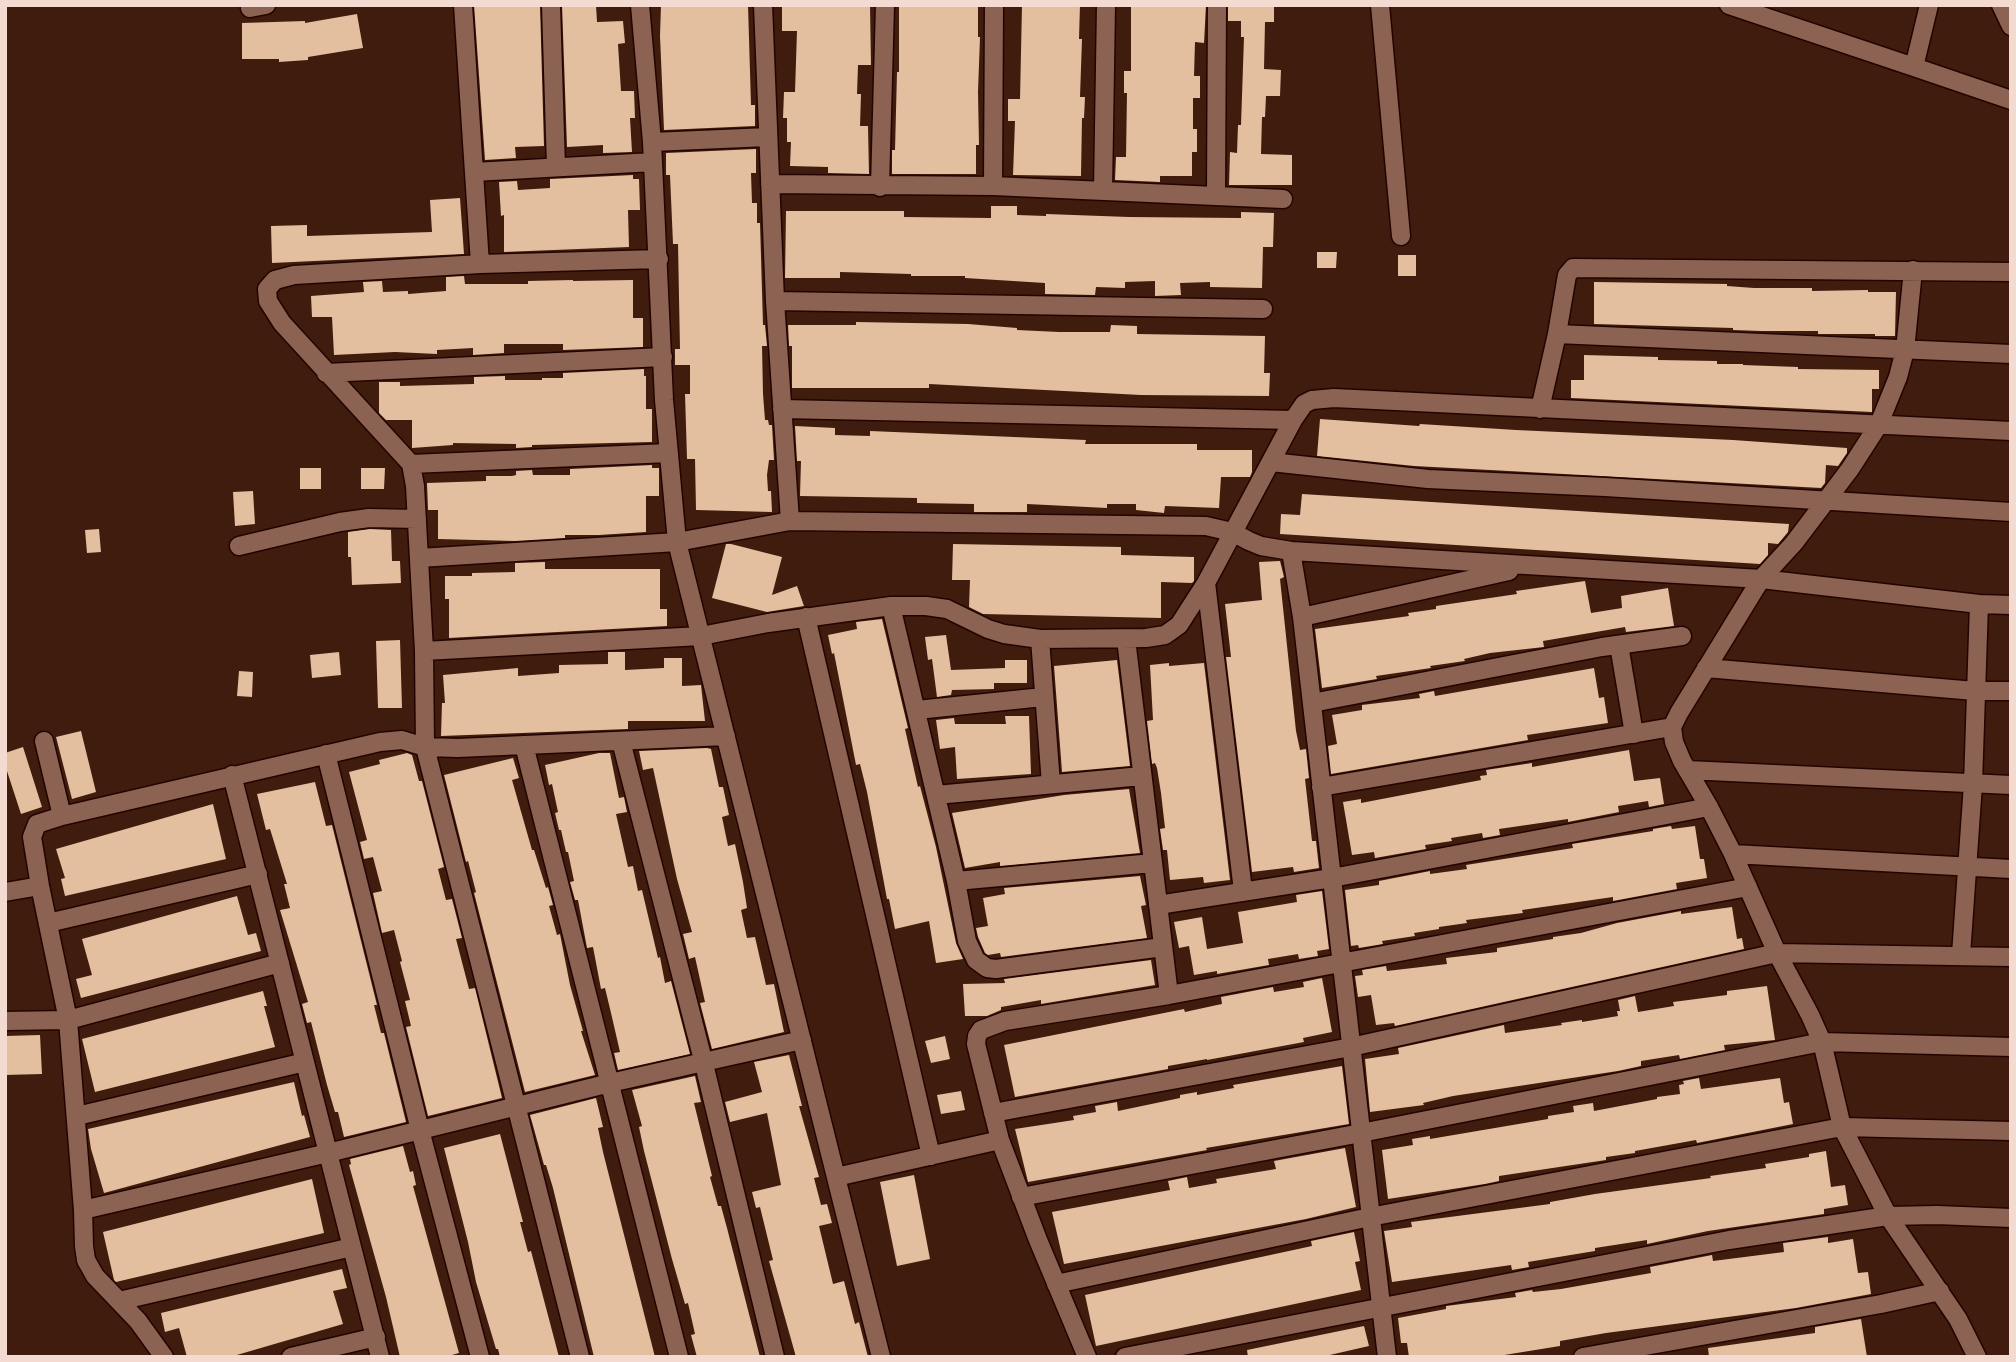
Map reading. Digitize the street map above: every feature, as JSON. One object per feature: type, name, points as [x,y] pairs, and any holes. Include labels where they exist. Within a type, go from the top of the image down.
[{"type":"street","points":[[463,5],[480,264]]},
{"type":"street","points":[[551,5],[556,167]]},
{"type":"street","points":[[640,5],[652,142],[663,357],[677,542],[881,1357]]},
{"type":"street","points":[[763,5],[775,301],[790,521]]},
{"type":"street","points":[[880,187],[885,5]]},
{"type":"street","points":[[993,186],[994,5]]},
{"type":"street","points":[[1103,191],[1106,5]]},
{"type":"street","points":[[1216,197],[1217,5]]},
{"type":"street","points":[[1380,5],[1401,236]]},
{"type":"street","points":[[1729,5],[2011,100]]},
{"type":"street","points":[[1914,67],[1929,5]]},
{"type":"street","points":[[2000,5],[2011,26]]},
{"type":"street","points":[[652,142],[768,137]]},
{"type":"street","points":[[474,172],[653,162]]},
{"type":"street","points":[[770,184],[993,186],[1283,199]]},
{"type":"street","points":[[580,1357],[425,747],[424,651],[417,519],[411,464],[326,373],[273,310],[268,301],[267,289],[275,280],[294,275],[480,264],[659,259]]},
{"type":"street","points":[[1540,409],[1567,275],[1569,269],[1577,266],[2011,272]]},
{"type":"street","points":[[1913,270],[1905,350],[1898,377],[1879,424],[1850,469],[1794,543],[1761,579],[1672,727],[1674,742],[1687,770],[1733,854],[1777,953],[1822,1042],[1842,1127],[1888,1216],[1958,1319],[1977,1357]]},
{"type":"street","points":[[775,301],[1263,309]]},
{"type":"street","points":[[1557,334],[2011,354]]},
{"type":"street","points":[[326,373],[663,357]]},
{"type":"street","points":[[424,651],[701,636],[806,617],[891,606],[947,609],[988,629],[1040,639],[1156,637],[1173,631],[1179,625],[1206,583],[1293,420],[1304,404],[1312,400],[1334,398],[2011,431]]},
{"type":"street","points":[[782,409],[1293,420]]},
{"type":"street","points":[[411,464],[669,453]]},
{"type":"street","points":[[1271,462],[1428,479],[2011,512]]},
{"type":"street","points":[[239,546],[340,522],[369,518],[417,519]]},
{"type":"street","points":[[419,558],[677,542],[790,521],[1206,526],[1232,531],[1248,541],[1291,551],[1761,579],[1979,604],[2011,605]]},
{"type":"street","points":[[1291,551],[1302,617],[1387,1357]]},
{"type":"street","points":[[1302,617],[1530,567]]},
{"type":"street","points":[[1206,583],[1243,891]]},
{"type":"street","points":[[1961,955],[1973,784],[1979,604]]},
{"type":"street","points":[[891,606],[971,953],[981,966],[1008,968],[1163,947]]},
{"type":"street","points":[[806,617],[930,1156]]},
{"type":"street","points":[[1312,704],[1619,645],[1682,636]]},
{"type":"street","points":[[1040,639],[1051,784]]},
{"type":"street","points":[[1126,639],[1169,995]]},
{"type":"street","points":[[1619,645],[1634,734]]},
{"type":"street","points":[[1706,668],[1975,691],[2011,691]]},
{"type":"street","points":[[917,710],[1044,697]]},
{"type":"street","points":[[1321,787],[1672,727]]},
{"type":"street","points":[[164,1357],[138,1321],[94,1276],[86,1260],[68,1020],[40,886],[33,830],[37,824],[232,775],[395,740],[425,747],[458,748],[726,736]]},
{"type":"street","points":[[44,741],[62,816]]},
{"type":"street","points":[[621,741],[704,1064],[775,1357]]},
{"type":"street","points":[[524,745],[678,1357]]},
{"type":"street","points":[[326,754],[480,1357]]},
{"type":"street","points":[[1687,770],[2011,785]]},
{"type":"street","points":[[232,775],[380,1357]]},
{"type":"street","points":[[936,794],[1142,776]]},
{"type":"street","points":[[1158,905],[1332,878],[1709,807]]},
{"type":"street","points":[[1733,854],[2011,869]]},
{"type":"street","points":[[956,881],[1153,863]]},
{"type":"street","points":[[48,923],[258,874]]},
{"type":"street","points":[[5,892],[40,886]]},
{"type":"street","points":[[1087,1357],[1055,1284],[1000,1140],[976,1044],[977,1036],[986,1027],[1005,1021],[1169,995],[1748,887]]},
{"type":"street","points":[[993,1113],[1351,1047],[1777,953],[2011,957]]},
{"type":"street","points":[[5,1021],[68,1020],[280,963]]},
{"type":"street","points":[[83,1210],[610,1083],[802,1040]]},
{"type":"street","points":[[1021,1197],[1822,1042],[2011,1046]]},
{"type":"street","points":[[77,1116],[305,1062]]},
{"type":"street","points":[[1055,1284],[1370,1217],[1842,1127],[2011,1132]]},
{"type":"street","points":[[836,1177],[1000,1140]]},
{"type":"street","points":[[1125,1357],[1729,1240],[1888,1216],[2011,1218]]},
{"type":"street","points":[[119,1301],[352,1247]]},
{"type":"street","points":[[1583,1357],[1940,1291]]},
{"type":"street","points":[[291,1357],[376,1337]]},
{"type":"building","points":[[474,5],[540,5],[544,146],[515,147],[516,158],[485,160]]},
{"type":"building","points":[[562,5],[596,5],[597,22],[623,21],[625,43],[618,44],[621,91],[634,91],[635,118],[630,118],[632,152],[603,153],[603,145],[567,147]]},
{"type":"building","points":[[661,5],[748,5],[751,105],[755,105],[755,126],[664,130]]},
{"type":"building","points":[[782,5],[870,5],[871,65],[858,65],[857,94],[861,94],[860,126],[868,126],[869,174],[828,173],[828,167],[790,166],[791,142],[787,142],[787,118],[783,118],[784,92],[795,92],[797,31],[782,31]]},
{"type":"building","points":[[899,5],[978,5],[979,145],[976,145],[976,174],[892,174],[899,72]]},
{"type":"building","points":[[1022,5],[1080,5],[1080,97],[1085,97],[1081,176],[1013,175],[1015,121],[1008,121],[1008,99],[1020,99]]},
{"type":"building","points":[[1131,5],[1206,5],[1204,43],[1195,42],[1194,76],[1200,76],[1200,98],[1193,98],[1193,129],[1197,129],[1197,152],[1192,152],[1192,176],[1160,176],[1160,182],[1115,180],[1116,157],[1126,157],[1127,93],[1124,93],[1124,71],[1131,71]]},
{"type":"building","points":[[1228,6],[1274,7],[1274,22],[1265,22],[1264,69],[1281,70],[1280,96],[1266,96],[1265,117],[1262,117],[1261,154],[1292,155],[1292,185],[1229,185],[1230,152],[1237,153],[1238,125],[1241,125],[1244,37],[1241,37],[1241,21],[1228,21]]},
{"type":"building","points":[[357,14],[363,48],[308,57],[308,60],[279,62],[279,59],[242,59],[242,23],[305,23]]},
{"type":"building","points":[[756,149],[756,173],[751,173],[752,203],[757,203],[757,223],[760,223],[763,325],[767,346],[762,346],[763,394],[765,420],[772,425],[774,460],[769,460],[767,475],[772,512],[696,510],[695,459],[687,459],[685,394],[690,394],[690,365],[675,365],[675,349],[680,349],[678,244],[673,244],[670,175],[666,175],[666,153]]},
{"type":"building","points":[[633,175],[633,179],[639,179],[640,210],[628,210],[629,247],[504,252],[504,215],[501,216],[499,182],[517,181],[518,190],[550,188],[550,179]]},
{"type":"building","points":[[460,198],[464,254],[272,263],[271,226],[307,225],[307,236],[432,232],[430,200]]},
{"type":"building","points":[[991,206],[1017,206],[1017,215],[1046,216],[1241,218],[1241,212],[1274,213],[1273,247],[1263,247],[1262,288],[1210,287],[1210,282],[1180,283],[1181,295],[1155,296],[1155,281],[1125,282],[1125,288],[1096,287],[1095,295],[1045,294],[1045,283],[965,276],[840,272],[840,278],[785,278],[786,211],[904,211],[904,217],[991,218]]},
{"type":"building","points":[[1317,252],[1337,252],[1336,268],[1317,268]]},
{"type":"building","points":[[1398,255],[1416,255],[1416,276],[1398,276]]},
{"type":"building","points":[[464,276],[465,284],[633,280],[633,318],[643,318],[643,347],[563,350],[563,344],[504,344],[504,353],[473,355],[473,348],[437,350],[437,354],[395,352],[334,355],[332,317],[312,317],[311,296],[364,292],[363,282],[382,281],[383,292],[408,291],[408,294],[446,291],[446,277]]},
{"type":"building","points":[[1594,282],[1727,284],[1754,288],[1812,288],[1812,291],[1896,292],[1895,336],[1594,324]]},
{"type":"building","points":[[856,322],[968,324],[1059,332],[1110,332],[1111,325],[1137,326],[1137,334],[1265,336],[1264,373],[1270,373],[1269,396],[1141,395],[929,384],[929,388],[792,388],[792,346],[789,346],[788,325],[856,325]]},
{"type":"building","points":[[1584,355],[1658,357],[1658,360],[1717,361],[1717,364],[1798,369],[1879,370],[1879,389],[1872,389],[1872,412],[1571,398],[1571,380],[1584,380]]},
{"type":"building","points":[[644,369],[646,409],[652,409],[652,442],[532,445],[516,448],[516,444],[453,443],[412,448],[412,420],[386,420],[379,413],[379,382],[400,382],[400,386],[474,384],[474,377],[505,376],[505,380],[542,380],[563,378],[563,373]]},
{"type":"building","points":[[1320,419],[1733,440],[1847,448],[1847,453],[1838,466],[1826,465],[1825,483],[1821,488],[1414,466],[1317,456]]},
{"type":"building","points":[[795,426],[835,428],[835,435],[870,436],[870,431],[1086,440],[1085,444],[1197,444],[1197,450],[1252,450],[1252,472],[1250,477],[1221,477],[1219,508],[1165,506],[1164,513],[1136,510],[1136,504],[1107,504],[1107,508],[1027,504],[1027,512],[974,512],[974,504],[917,503],[917,498],[800,496],[801,461],[797,461]]},
{"type":"building","points":[[652,465],[652,468],[659,468],[659,496],[646,496],[646,532],[565,535],[565,538],[515,541],[438,539],[438,510],[428,510],[427,483],[486,481],[486,476],[512,476],[516,475],[516,471],[532,470],[533,475],[570,475],[570,469]]},
{"type":"building","points":[[300,468],[321,468],[321,489],[300,489]]},
{"type":"building","points":[[361,468],[385,468],[384,489],[361,489]]},
{"type":"building","points":[[253,491],[255,524],[235,526],[233,492]]},
{"type":"building","points":[[1302,494],[1789,524],[1788,532],[1778,544],[1768,543],[1768,555],[1760,564],[1280,534],[1281,514],[1300,515]]},
{"type":"building","points":[[99,529],[101,552],[87,553],[85,530]]},
{"type":"building","points":[[391,530],[392,561],[400,561],[401,583],[352,585],[348,532]]},
{"type":"building","points":[[726,544],[782,557],[772,595],[797,586],[804,606],[767,612],[712,598]]},
{"type":"building","points":[[953,544],[1121,547],[1121,555],[1194,557],[1194,581],[1161,582],[1161,618],[983,614],[969,607],[970,580],[952,580]]},
{"type":"building","points":[[1280,561],[1284,577],[1280,579],[1296,731],[1300,750],[1306,749],[1309,778],[1305,779],[1312,841],[1316,841],[1319,868],[1294,872],[1293,867],[1252,872],[1226,657],[1231,657],[1225,604],[1262,600],[1259,562]]},
{"type":"building","points":[[545,562],[545,569],[660,569],[660,609],[667,609],[667,626],[449,638],[449,599],[445,599],[445,576],[515,572],[515,563]]},
{"type":"building","points":[[1585,581],[1591,613],[1622,608],[1621,596],[1668,588],[1674,626],[1626,632],[1625,627],[1543,641],[1544,647],[1490,653],[1464,659],[1465,661],[1322,688],[1315,629],[1409,616],[1408,613],[1436,609],[1436,606]]},
{"type":"building","points":[[882,619],[908,728],[905,729],[918,787],[920,786],[936,847],[956,943],[963,959],[936,963],[929,921],[895,929],[887,899],[867,792],[860,764],[856,765],[828,635],[857,629],[856,622]]},
{"type":"building","points":[[946,635],[951,670],[1005,668],[1005,660],[1027,660],[1027,683],[994,683],[994,689],[952,690],[951,695],[937,697],[932,659],[928,660],[925,637]]},
{"type":"building","points":[[400,640],[402,708],[378,708],[376,641]]},
{"type":"building","points":[[339,652],[341,675],[312,678],[310,655]]},
{"type":"building","points":[[608,652],[625,652],[625,670],[664,668],[664,658],[682,658],[682,686],[701,685],[705,721],[628,721],[628,729],[441,736],[442,703],[445,703],[443,675],[518,668],[518,676],[559,673],[559,665],[608,664]]},
{"type":"building","points":[[1117,660],[1130,766],[1062,772],[1054,666]]},
{"type":"building","points":[[1169,663],[1169,666],[1204,663],[1230,880],[1204,883],[1203,877],[1170,880],[1167,850],[1163,850],[1160,829],[1165,828],[1161,793],[1157,768],[1155,763],[1152,764],[1147,721],[1153,720],[1150,665]]},
{"type":"building","points":[[1594,668],[1599,698],[1604,697],[1608,723],[1527,735],[1528,740],[1331,774],[1328,746],[1337,744],[1332,715],[1362,710],[1362,705],[1420,698],[1419,694],[1434,691],[1435,696]]},
{"type":"building","points":[[239,671],[253,672],[252,697],[237,696]]},
{"type":"building","points":[[1005,716],[1029,716],[1031,774],[957,779],[955,747],[940,749],[936,720],[954,718],[955,724],[1006,724]]},
{"type":"building","points":[[81,731],[96,792],[72,799],[56,737]]},
{"type":"building","points":[[23,747],[42,807],[21,814],[5,765],[5,753]]},
{"type":"building","points":[[711,749],[719,787],[723,787],[729,815],[722,817],[728,846],[735,844],[743,882],[747,908],[741,910],[747,938],[755,937],[766,985],[774,984],[784,1032],[712,1049],[700,1003],[705,1002],[695,957],[689,959],[683,934],[692,932],[677,879],[653,768],[643,770],[639,751]]},
{"type":"building","points":[[1629,750],[1634,781],[1660,778],[1664,804],[1649,807],[1648,801],[1618,806],[1619,812],[1568,822],[1568,819],[1499,829],[1500,835],[1483,838],[1482,833],[1451,838],[1452,841],[1425,845],[1426,849],[1375,858],[1374,852],[1352,855],[1343,802],[1361,799],[1361,803],[1481,780],[1480,776],[1487,775],[1486,770],[1532,763],[1532,767]]},
{"type":"building","points":[[407,753],[412,755],[419,781],[422,781],[444,867],[438,869],[446,900],[452,899],[462,938],[456,939],[469,989],[475,988],[502,1098],[428,1116],[406,1027],[411,1026],[405,1001],[410,1000],[400,962],[402,961],[394,930],[382,933],[373,893],[382,891],[373,857],[364,859],[360,842],[367,840],[349,772]]},
{"type":"building","points":[[610,753],[619,798],[624,797],[627,812],[616,814],[628,867],[633,866],[638,891],[642,890],[665,983],[671,981],[690,1054],[618,1070],[614,1053],[620,1052],[611,1013],[605,988],[601,989],[593,947],[587,948],[578,900],[575,900],[570,882],[574,881],[568,852],[559,830],[552,784],[549,785],[545,765]]},
{"type":"building","points":[[513,758],[519,778],[512,780],[532,850],[546,888],[548,887],[553,905],[549,906],[557,935],[560,934],[581,1031],[595,1075],[525,1092],[444,775]]},
{"type":"building","points":[[315,782],[326,826],[332,825],[377,1005],[374,1005],[381,1033],[384,1033],[406,1122],[344,1137],[311,1022],[307,1023],[302,1004],[308,1002],[280,910],[290,908],[284,884],[287,884],[270,829],[266,830],[257,794]]},
{"type":"building","points":[[1129,789],[1140,853],[1000,866],[1000,862],[965,868],[952,813],[1064,795]]},
{"type":"building","points":[[213,804],[226,859],[65,896],[61,879],[65,878],[56,849]]},
{"type":"building","points":[[1671,826],[1672,829],[1695,826],[1700,859],[1704,859],[1707,878],[1676,883],[1677,889],[1613,901],[1613,897],[1522,910],[1523,913],[1466,920],[1467,923],[1382,941],[1383,944],[1359,948],[1358,945],[1351,946],[1345,890],[1379,885],[1379,881],[1430,871],[1430,874],[1467,869],[1466,865],[1573,848],[1572,844]]},
{"type":"building","points":[[1140,876],[1146,905],[1141,906],[1147,938],[1001,957],[1000,953],[985,953],[978,937],[976,928],[988,926],[983,898],[1005,894],[1004,888]]},
{"type":"building","points":[[1322,891],[1329,949],[1317,951],[1318,956],[1299,959],[1298,954],[1268,959],[1269,965],[1194,975],[1189,946],[1179,948],[1174,922],[1202,917],[1207,949],[1243,943],[1238,912],[1297,902],[1296,895]]},
{"type":"building","points":[[237,896],[248,935],[256,933],[261,951],[81,998],[76,979],[92,975],[82,939]]},
{"type":"building","points":[[1732,907],[1737,939],[1742,938],[1744,949],[1395,1026],[1394,1023],[1376,1025],[1371,995],[1358,997],[1355,976],[1363,975],[1362,970],[1386,966],[1387,971],[1447,964],[1446,958],[1497,952],[1497,948],[1553,939],[1617,923],[1681,911],[1681,914]]},
{"type":"building","points":[[1151,960],[1155,985],[1041,1004],[1041,1000],[1001,1007],[1001,1010],[987,1016],[965,1016],[963,984],[1005,983],[1004,979]]},
{"type":"building","points":[[1322,978],[1332,1032],[1303,1038],[1304,1042],[1015,1097],[1004,1045],[1184,1009],[1185,1012],[1222,1004],[1221,997],[1273,987],[1274,992],[1304,987],[1303,982]]},
{"type":"building","points":[[1767,986],[1775,1040],[1724,1045],[1725,1050],[1680,1059],[1679,1055],[1641,1061],[1641,1066],[1618,1071],[1453,1096],[1423,1103],[1424,1105],[1370,1112],[1365,1059],[1399,1054],[1398,1048],[1504,1025],[1505,1033],[1618,1016],[1618,1000],[1635,996],[1638,1012],[1674,1006],[1673,1002],[1727,995],[1727,991]]},
{"type":"building","points":[[263,991],[267,1006],[264,1006],[275,1047],[95,1092],[82,1039]]},
{"type":"building","points":[[40,1035],[42,1074],[5,1075],[5,1036]]},
{"type":"building","points":[[945,1036],[950,1059],[931,1063],[925,1041]]},
{"type":"building","points":[[789,1055],[802,1106],[799,1106],[819,1177],[814,1178],[821,1205],[827,1204],[832,1223],[819,1226],[833,1284],[844,1281],[855,1324],[859,1322],[868,1357],[796,1357],[769,1261],[773,1260],[760,1207],[756,1208],[752,1192],[781,1185],[767,1113],[730,1122],[725,1102],[762,1092],[754,1062]]},
{"type":"building","points":[[1342,1066],[1349,1124],[1028,1182],[1015,1129],[1074,1120],[1073,1116],[1096,1112],[1095,1106],[1117,1102],[1118,1111],[1180,1098],[1180,1095],[1197,1092],[1197,1095],[1234,1088],[1233,1085]]},
{"type":"building","points":[[695,1076],[701,1102],[694,1103],[712,1176],[710,1177],[718,1206],[721,1206],[760,1357],[697,1357],[691,1335],[695,1334],[688,1303],[685,1304],[644,1151],[639,1127],[642,1126],[632,1090]]},
{"type":"building","points":[[1699,1078],[1701,1089],[1780,1078],[1784,1103],[1789,1102],[1793,1124],[1697,1143],[1696,1140],[1635,1151],[1606,1157],[1606,1160],[1499,1176],[1499,1181],[1485,1184],[1388,1199],[1382,1150],[1413,1145],[1412,1139],[1430,1136],[1430,1139],[1548,1119],[1548,1116],[1574,1112],[1573,1106],[1593,1103],[1594,1111],[1680,1094],[1679,1085],[1684,1084],[1683,1081]]},
{"type":"building","points":[[294,1082],[310,1137],[104,1193],[88,1129]]},
{"type":"building","points":[[961,1091],[965,1110],[941,1114],[937,1095]]},
{"type":"building","points":[[596,1098],[603,1127],[598,1128],[603,1152],[655,1357],[594,1357],[553,1188],[530,1115]]},
{"type":"building","points":[[500,1134],[523,1222],[520,1222],[528,1252],[531,1251],[559,1357],[500,1357],[476,1282],[444,1148]]},
{"type":"building","points":[[403,1146],[410,1172],[413,1171],[416,1185],[413,1186],[459,1353],[445,1357],[400,1357],[349,1165],[350,1159]]},
{"type":"building","points":[[1345,1148],[1356,1207],[1306,1219],[1064,1264],[1052,1212],[1170,1190],[1168,1181],[1187,1177],[1189,1188],[1217,1183],[1216,1179],[1276,1169],[1274,1161]]},
{"type":"building","points":[[1826,1151],[1831,1187],[1845,1185],[1848,1205],[1824,1209],[1824,1214],[1708,1231],[1647,1244],[1647,1240],[1595,1248],[1595,1251],[1528,1262],[1529,1267],[1512,1270],[1511,1265],[1392,1282],[1384,1231],[1412,1227],[1411,1222],[1550,1204],[1595,1194],[1711,1178],[1710,1176],[1766,1168],[1765,1164],[1809,1157],[1809,1154]]},
{"type":"building","points":[[914,1175],[930,1259],[897,1266],[880,1182]]},
{"type":"building","points":[[312,1179],[324,1233],[116,1282],[114,1280],[103,1232]]},
{"type":"building","points":[[1354,1232],[1360,1261],[1355,1262],[1361,1290],[1096,1346],[1085,1295],[1312,1246],[1311,1241]]},
{"type":"building","points":[[1828,1237],[1828,1243],[1853,1239],[1858,1273],[1868,1272],[1871,1294],[1796,1308],[1606,1333],[1560,1341],[1560,1346],[1492,1357],[1409,1357],[1407,1343],[1401,1343],[1398,1318],[1446,1309],[1446,1306],[1516,1297],[1515,1293],[1561,1289],[1651,1273],[1650,1267],[1712,1255],[1713,1261],[1784,1252],[1783,1243]]},
{"type":"building","points":[[342,1269],[347,1288],[333,1291],[343,1324],[230,1357],[187,1357],[179,1328],[165,1332],[161,1313]]},
{"type":"building","points":[[1861,1319],[1867,1357],[1709,1357],[1708,1348],[1815,1333],[1815,1327]]},
{"type":"building","points":[[1364,1326],[1369,1346],[1321,1357],[1248,1357],[1247,1350]]}]
